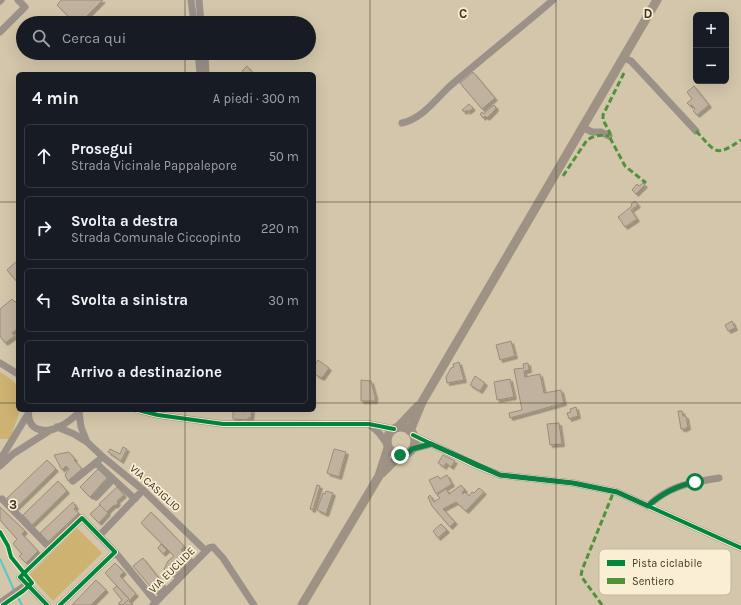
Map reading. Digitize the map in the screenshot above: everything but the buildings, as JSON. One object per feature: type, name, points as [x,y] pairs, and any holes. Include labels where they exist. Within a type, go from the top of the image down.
[{"type":"main road","points":[[379,476],[400,455],[409,452],[412,449],[414,444],[412,433],[422,402],[657,0]]},
{"type":"main road","points":[[302,605],[379,476],[388,446],[388,435],[422,402]]},
{"type":"main road","points":[[396,428],[407,428],[412,433]]},
{"type":"main road","points":[[388,446],[391,452],[400,455]]},
{"type":"street","points":[[0,32],[25,7],[18,0]]},
{"type":"street","points":[[191,0],[193,16]]},
{"type":"street","points":[[199,0],[200,16]]},
{"type":"street","points":[[402,123],[409,122],[418,116],[449,87],[554,0]]},
{"type":"street","points":[[624,58],[631,61],[696,131]]},
{"type":"street","points":[[199,60],[200,72]]},
{"type":"street","points":[[205,60],[206,72]]},
{"type":"street","points":[[582,128],[592,132],[601,132],[609,136]]},
{"type":"street","points":[[0,363],[16,373]]},
{"type":"street","points":[[0,460],[29,412]]},
{"type":"street","name":"VIA CASIGLIO","points":[[29,412],[29,420],[32,426],[38,430],[44,431],[54,428],[74,434],[87,442],[144,490],[206,551]]},
{"type":"street","points":[[0,466],[13,454],[54,428],[67,422],[80,412]]},
{"type":"street","name":"VIA CASIGLIO","points":[[81,412],[81,427],[87,442]]},
{"type":"street","points":[[147,412],[164,416],[223,424],[369,424],[396,428]]},
{"type":"street","points":[[369,424],[379,433],[388,446]]},
{"type":"street","points":[[412,433],[431,444],[500,475],[573,483],[617,492],[741,548]]},
{"type":"street","points":[[412,449],[431,444]]},
{"type":"street","points":[[73,481],[103,457]]},
{"type":"street","points":[[96,463],[135,499]]},
{"type":"street","points":[[648,506],[666,491],[685,484],[719,478]]},
{"type":"street","points":[[96,497],[113,479]]},
{"type":"street","points":[[99,536],[144,490]]},
{"type":"street","points":[[2,499],[50,548]]},
{"type":"street","points":[[47,605],[25,585],[20,577],[82,518],[115,552],[155,603]]},
{"type":"street","points":[[206,551],[213,547],[218,550],[254,605]]},
{"type":"street","name":"VIA EUCLIDE","points":[[155,603],[206,551]]},
{"type":"street","points":[[60,605],[115,552]]},
{"type":"street","points":[[0,603],[25,585]]},
{"type":"shaded area","points":[[0,372],[12,380],[16,386],[16,412],[19,412],[10,439],[0,439]]},
{"type":"shaded area","points":[[77,528],[102,553],[53,601],[29,575]]},
{"type":"waterway","points":[[0,559],[14,590]]},
{"type":"waterway","points":[[16,594],[22,605]]},
{"type":"marked path","points":[[624,73],[603,115],[603,120],[610,133],[609,136],[625,166],[646,183]]},
{"type":"marked path","points":[[696,131],[712,148],[716,150],[721,151],[741,140]]},
{"type":"marked path","points":[[563,176],[587,140],[597,136],[609,136]]},
{"type":"marked path","points":[[602,605],[581,576],[582,570],[614,491]]},
{"type":"cycle path","points":[[146,412],[223,424],[369,424],[394,429]]},
{"type":"cycle path","points":[[413,435],[477,466],[500,475],[573,483],[617,492],[741,548]]},
{"type":"cycle path","points":[[47,605],[20,577],[82,518],[115,552],[60,605]]},
{"type":"cycle path","points":[[0,532],[8,546],[11,557],[32,583],[3,605]]},
{"type":"route","points":[[400,455],[409,452],[412,449],[431,444],[476,466],[500,475],[573,483],[617,492],[648,506],[666,491],[695,482]]}]
